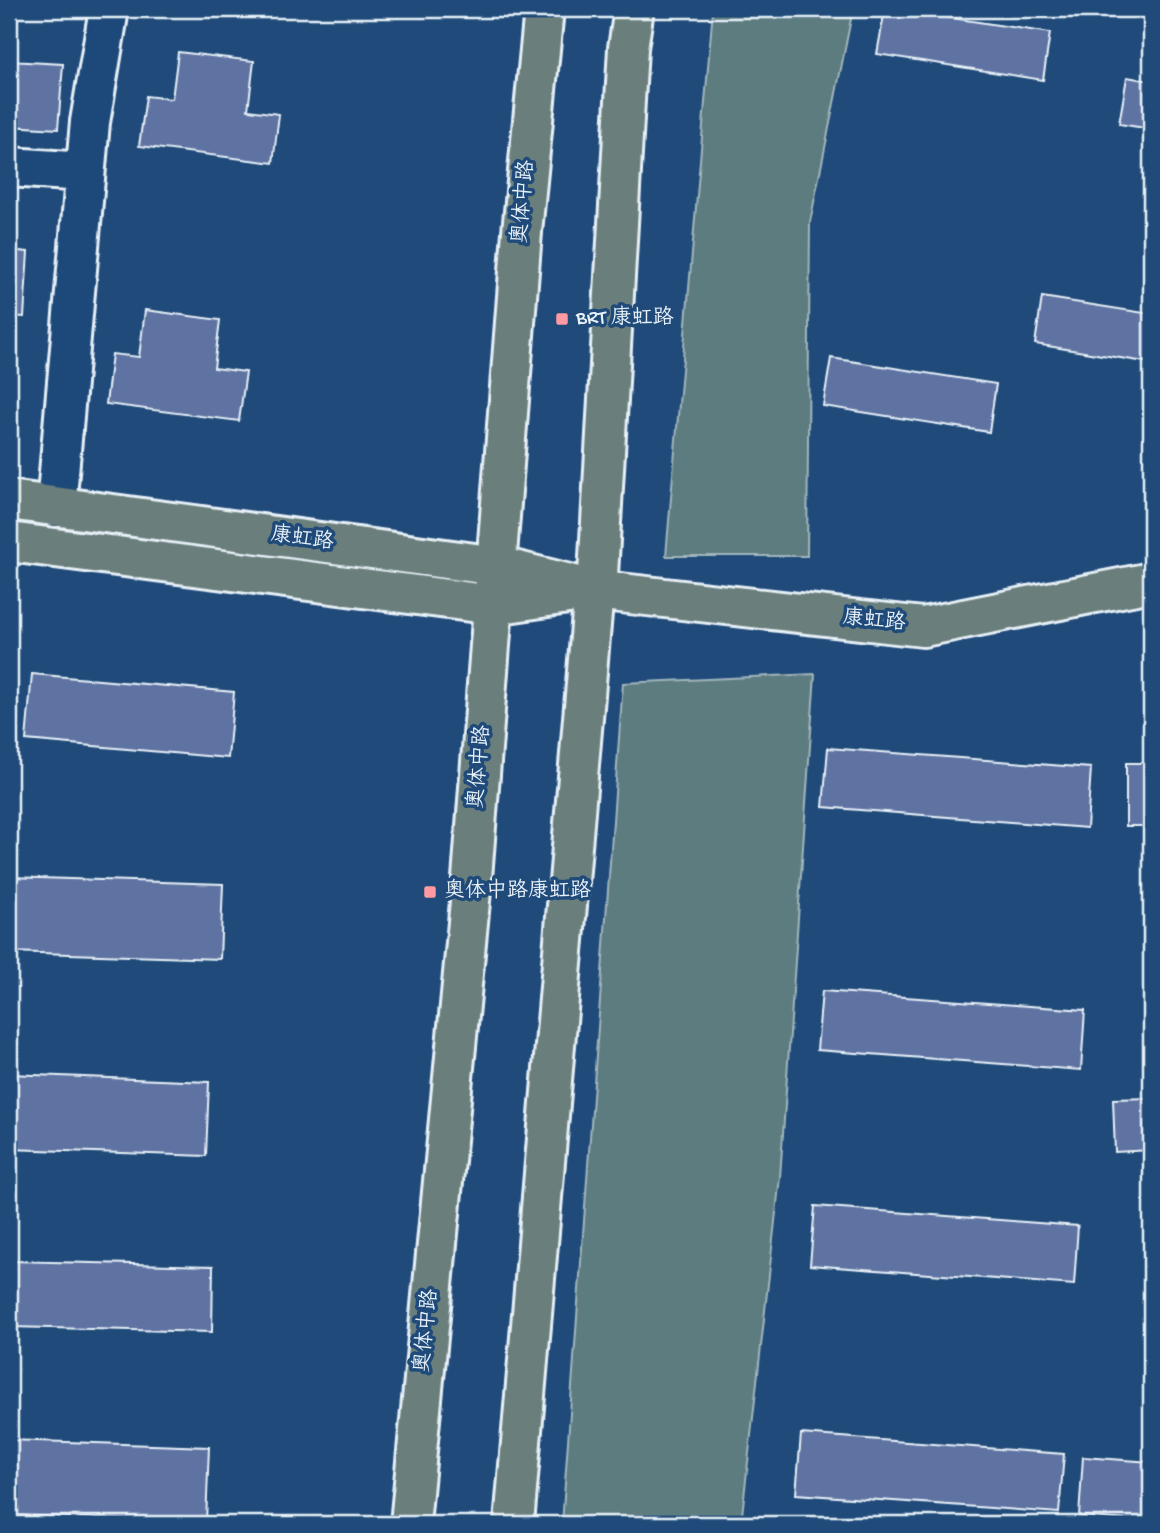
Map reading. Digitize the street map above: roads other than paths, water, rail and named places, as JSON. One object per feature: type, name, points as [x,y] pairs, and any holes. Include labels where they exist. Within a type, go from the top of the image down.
[{"type":"main road","name":"奥体中路","points":[[410,1524],[470,905],[522,232],[544,9]]},
{"type":"main road","points":[[514,1524],[594,590],[598,575],[628,48],[634,9]]},
{"type":"main road","name":"康虹路","points":[[9,500],[497,566],[594,590],[923,627],[1151,582]]},
{"type":"main road","name":"康虹路","points":[[9,542],[494,605],[594,590]]},
{"type":"street","points":[[56,507],[90,122],[109,9]]},
{"type":"street","points":[[9,167],[85,172]]},
{"type":"place","name":"BRT 康虹路","points":[[562,319]]},
{"type":"place","name":"奥体中路康虹路","points":[[430,892]]}]
